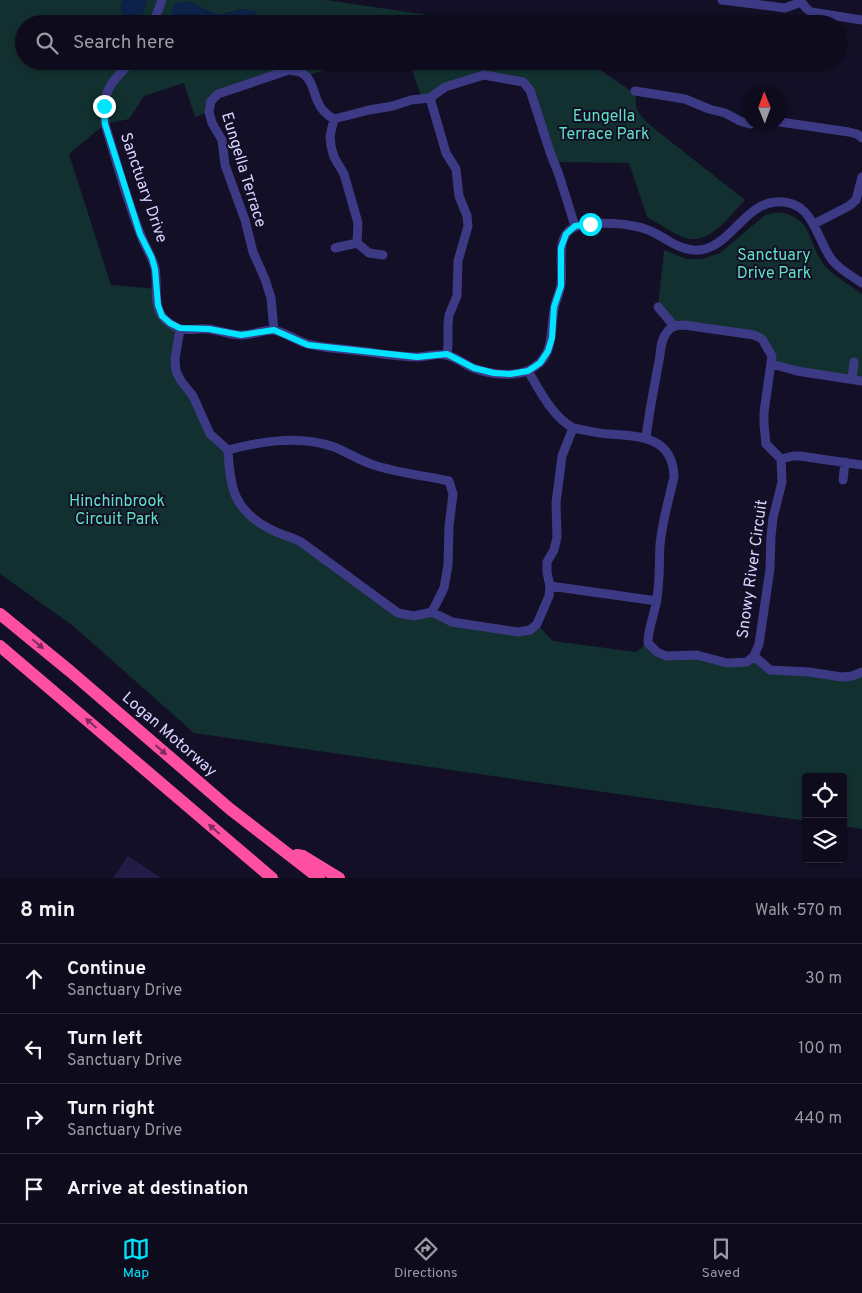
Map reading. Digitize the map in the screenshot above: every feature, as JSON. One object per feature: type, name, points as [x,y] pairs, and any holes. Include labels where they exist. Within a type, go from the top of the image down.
[{"type":"highway","name":"Logan Motorway","points":[[0,614],[71,672],[230,809],[319,878]]},
{"type":"highway","points":[[0,646],[272,878]]},
{"type":"highway","points":[[285,853],[303,856],[339,878]]},
{"type":"highway","points":[[250,861],[259,878]]},
{"type":"street","points":[[156,15],[162,0]]},
{"type":"street","points":[[722,0],[785,8],[801,1],[811,12],[830,15]]},
{"type":"street","points":[[847,18],[862,20]]},
{"type":"street","name":"Sanctuary Drive","points":[[123,70],[112,82],[106,96],[105,124],[140,234],[152,258],[155,269],[158,305],[162,316],[180,328]]},
{"type":"street","name":"Eungella Terrace","points":[[274,330],[271,298],[253,252],[245,220],[225,165],[222,140],[209,112],[211,101],[218,94],[289,70],[300,72],[306,76],[312,85],[318,104],[326,114],[334,119]]},
{"type":"street","points":[[357,243],[358,224],[344,174],[334,157],[331,146],[330,136],[334,119],[393,106],[411,100],[430,98],[445,87],[484,75],[523,82],[530,90],[575,226]]},
{"type":"street","points":[[635,91],[685,99],[708,109],[725,113],[742,122]]},
{"type":"street","points":[[430,98],[446,153],[456,169],[459,196],[467,216],[468,226],[458,261],[458,296],[449,315],[447,354]]},
{"type":"street","points":[[787,123],[849,132],[857,134],[862,138]]},
{"type":"street","points":[[814,224],[850,206],[856,200],[862,176]]},
{"type":"street","points":[[528,371],[560,418],[572,428],[562,456],[556,503],[558,537],[554,550],[547,562],[550,586],[549,596],[537,624],[530,630],[518,632],[452,622],[432,612],[414,616],[398,613],[301,542],[258,522],[242,508],[234,495],[230,480],[228,450],[210,434],[193,396],[176,371],[175,359],[180,328],[209,329],[241,335],[274,330],[308,345],[417,357],[447,354],[474,368],[494,373],[510,374],[528,371],[540,363],[548,351],[552,338],[554,307],[561,286],[561,248],[566,234],[575,226],[590,224],[632,225],[648,230],[682,248],[696,250],[710,248],[756,210],[770,203],[783,202],[795,205],[806,213],[814,224],[830,257],[838,267],[862,283]]},
{"type":"street","points":[[336,248],[357,243]]},
{"type":"street","points":[[357,243],[369,252],[383,255]]},
{"type":"street","points":[[658,307],[674,326]]},
{"type":"street","points":[[646,438],[653,386],[663,338],[667,331],[674,326],[684,325],[754,336],[762,339],[766,344],[772,356],[764,412],[766,444],[781,459],[800,456],[862,465]]},
{"type":"street","points":[[852,380],[854,362]]},
{"type":"street","points":[[772,364],[797,371],[862,381]]},
{"type":"street","name":"Snowy River Circuit","points":[[572,428],[605,434],[646,438],[658,443],[669,454],[674,466],[674,477],[661,538],[660,580],[657,601],[655,614],[649,627],[648,643],[657,652],[666,656],[702,656],[727,663],[747,662],[754,656],[759,644],[770,569],[773,518],[782,482],[781,459]]},
{"type":"street","points":[[228,450],[258,442],[281,439],[300,440],[328,445],[379,467],[449,481],[453,494],[449,526],[448,565],[444,588],[432,612]]},
{"type":"street","points":[[843,480],[845,462]]},
{"type":"street","points":[[550,586],[657,601]]},
{"type":"street","points":[[754,656],[770,670],[809,672],[842,677],[862,672]]},
{"type":"green space","name":"Hinchinbrook Circuit Park","points":[[0,0],[123,0],[120,8],[123,15],[15,15],[15,70],[289,70],[218,94],[209,112],[195,117],[184,83],[144,96],[129,119],[105,124],[69,154],[111,285],[157,289],[162,316],[180,329],[175,359],[205,426],[228,450],[242,508],[290,536],[398,613],[432,612],[441,617],[518,632],[537,624],[553,641],[636,652],[648,643],[657,652],[727,663],[754,656],[770,670],[842,677],[862,672],[862,829],[847,827],[847,773],[802,773],[802,820],[194,733],[72,625],[0,574]]},
{"type":"green space","name":"Hinchinbrook Circuit Park","points":[[147,0],[326,0],[428,15],[251,15],[242,9],[217,14],[189,2],[174,15],[130,15],[143,13]]},
{"type":"green space","name":"Hinchinbrook Circuit Park","points":[[289,70],[325,70],[306,76]]},
{"type":"green space","name":"Eungella Terrace Park","points":[[412,70],[600,70],[631,91],[635,91],[636,107],[641,116],[651,126],[745,200],[719,228],[703,238],[685,238],[647,217],[629,163],[554,162],[523,82],[484,75],[422,99]]},
{"type":"green space","name":"Sanctuary Drive Park","points":[[779,212],[798,219],[807,230],[817,253],[826,267],[862,294],[862,381],[772,364],[762,339],[674,326],[658,307],[664,250],[687,259],[702,259],[720,253],[765,215]]},
{"type":"water","points":[[123,0],[147,0],[143,13],[139,15],[122,15],[120,8]]},
{"type":"water","points":[[189,2],[215,14],[243,10],[252,10],[257,13],[257,15],[170,15],[175,3]]},
{"type":"building","points":[[128,856],[161,878],[113,878]]},
{"type":"route","points":[[104,106],[105,124],[140,234],[152,258],[155,269],[158,305],[162,316],[180,328],[209,329],[241,335],[274,330],[308,345],[417,357],[447,354],[474,368],[494,373],[510,374],[528,371],[540,363],[548,351],[552,338],[554,307],[561,286],[561,248],[566,234],[575,226],[590,224]]}]
